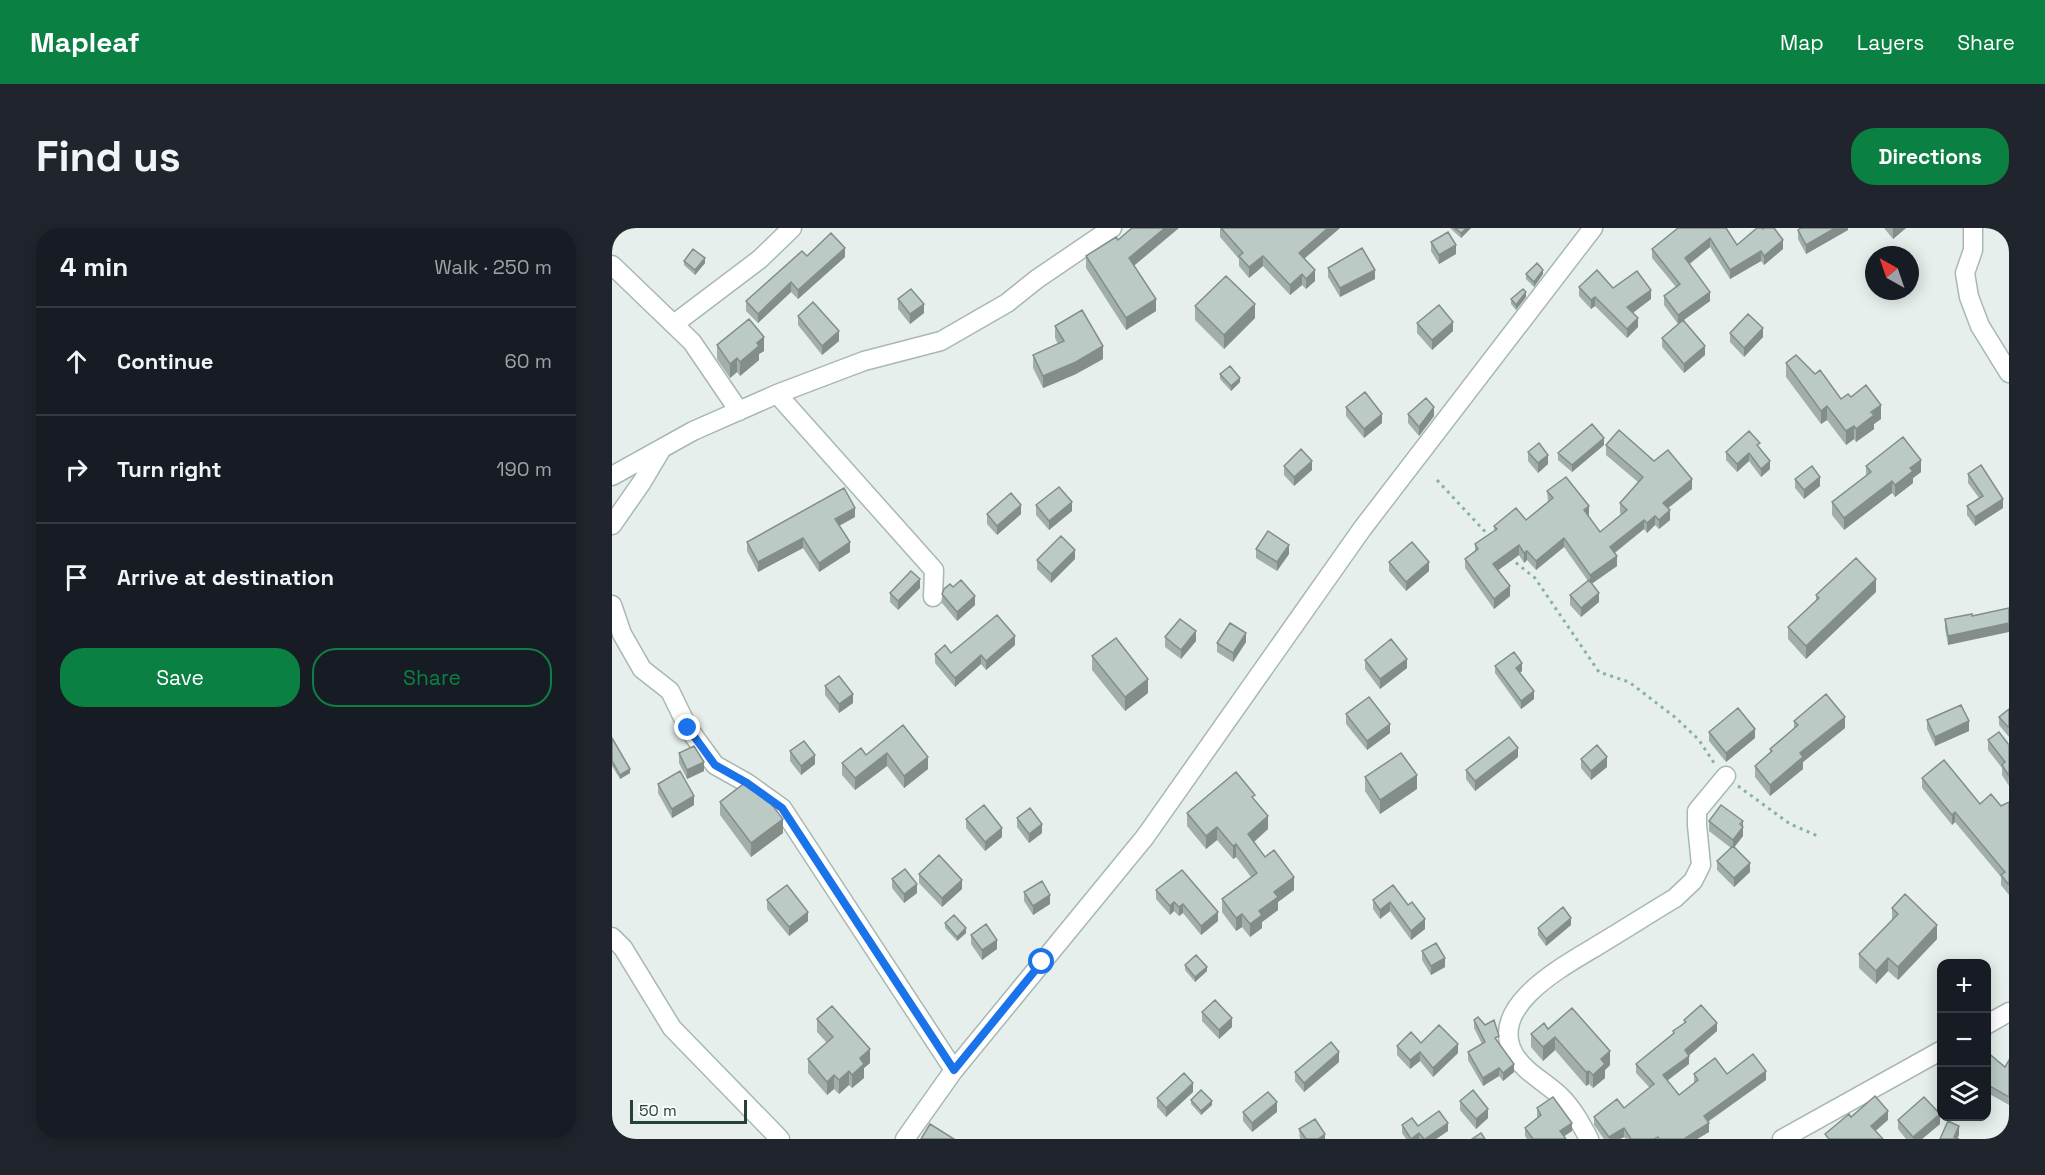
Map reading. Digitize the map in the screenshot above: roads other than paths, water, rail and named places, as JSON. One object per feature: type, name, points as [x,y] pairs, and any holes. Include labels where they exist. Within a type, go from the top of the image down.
[{"type":"street","points":[[674,324],[760,259],[792,228]]},
{"type":"street","points":[[612,476],[693,431],[777,394],[864,361],[941,341],[1007,303],[1036,279],[1112,228]]},
{"type":"street","points":[[905,1139],[954,1070],[1145,837],[1362,528],[1593,228]]},
{"type":"street","points":[[1973,228],[1973,250],[1965,273],[1969,297],[1980,326],[2009,373]]},
{"type":"street","points":[[612,265],[692,342],[740,411]]},
{"type":"street","points":[[777,394],[934,570],[933,597]]},
{"type":"street","points":[[612,525],[642,482],[661,448]]},
{"type":"street","points":[[612,605],[622,634],[642,669],[670,692],[688,728],[715,765],[747,783],[782,808],[954,1070]]},
{"type":"street","points":[[1589,1139],[1575,1113],[1561,1097],[1515,1055],[1508,1039],[1509,1024],[1518,1006],[1546,977],[1674,898],[1693,881],[1701,865],[1697,811],[1726,776]]},
{"type":"street","points":[[612,937],[623,948],[672,1028],[780,1139]]},
{"type":"street","points":[[1991,1021],[2009,1012]]},
{"type":"street","points":[[1782,1139],[1937,1052]]}]
